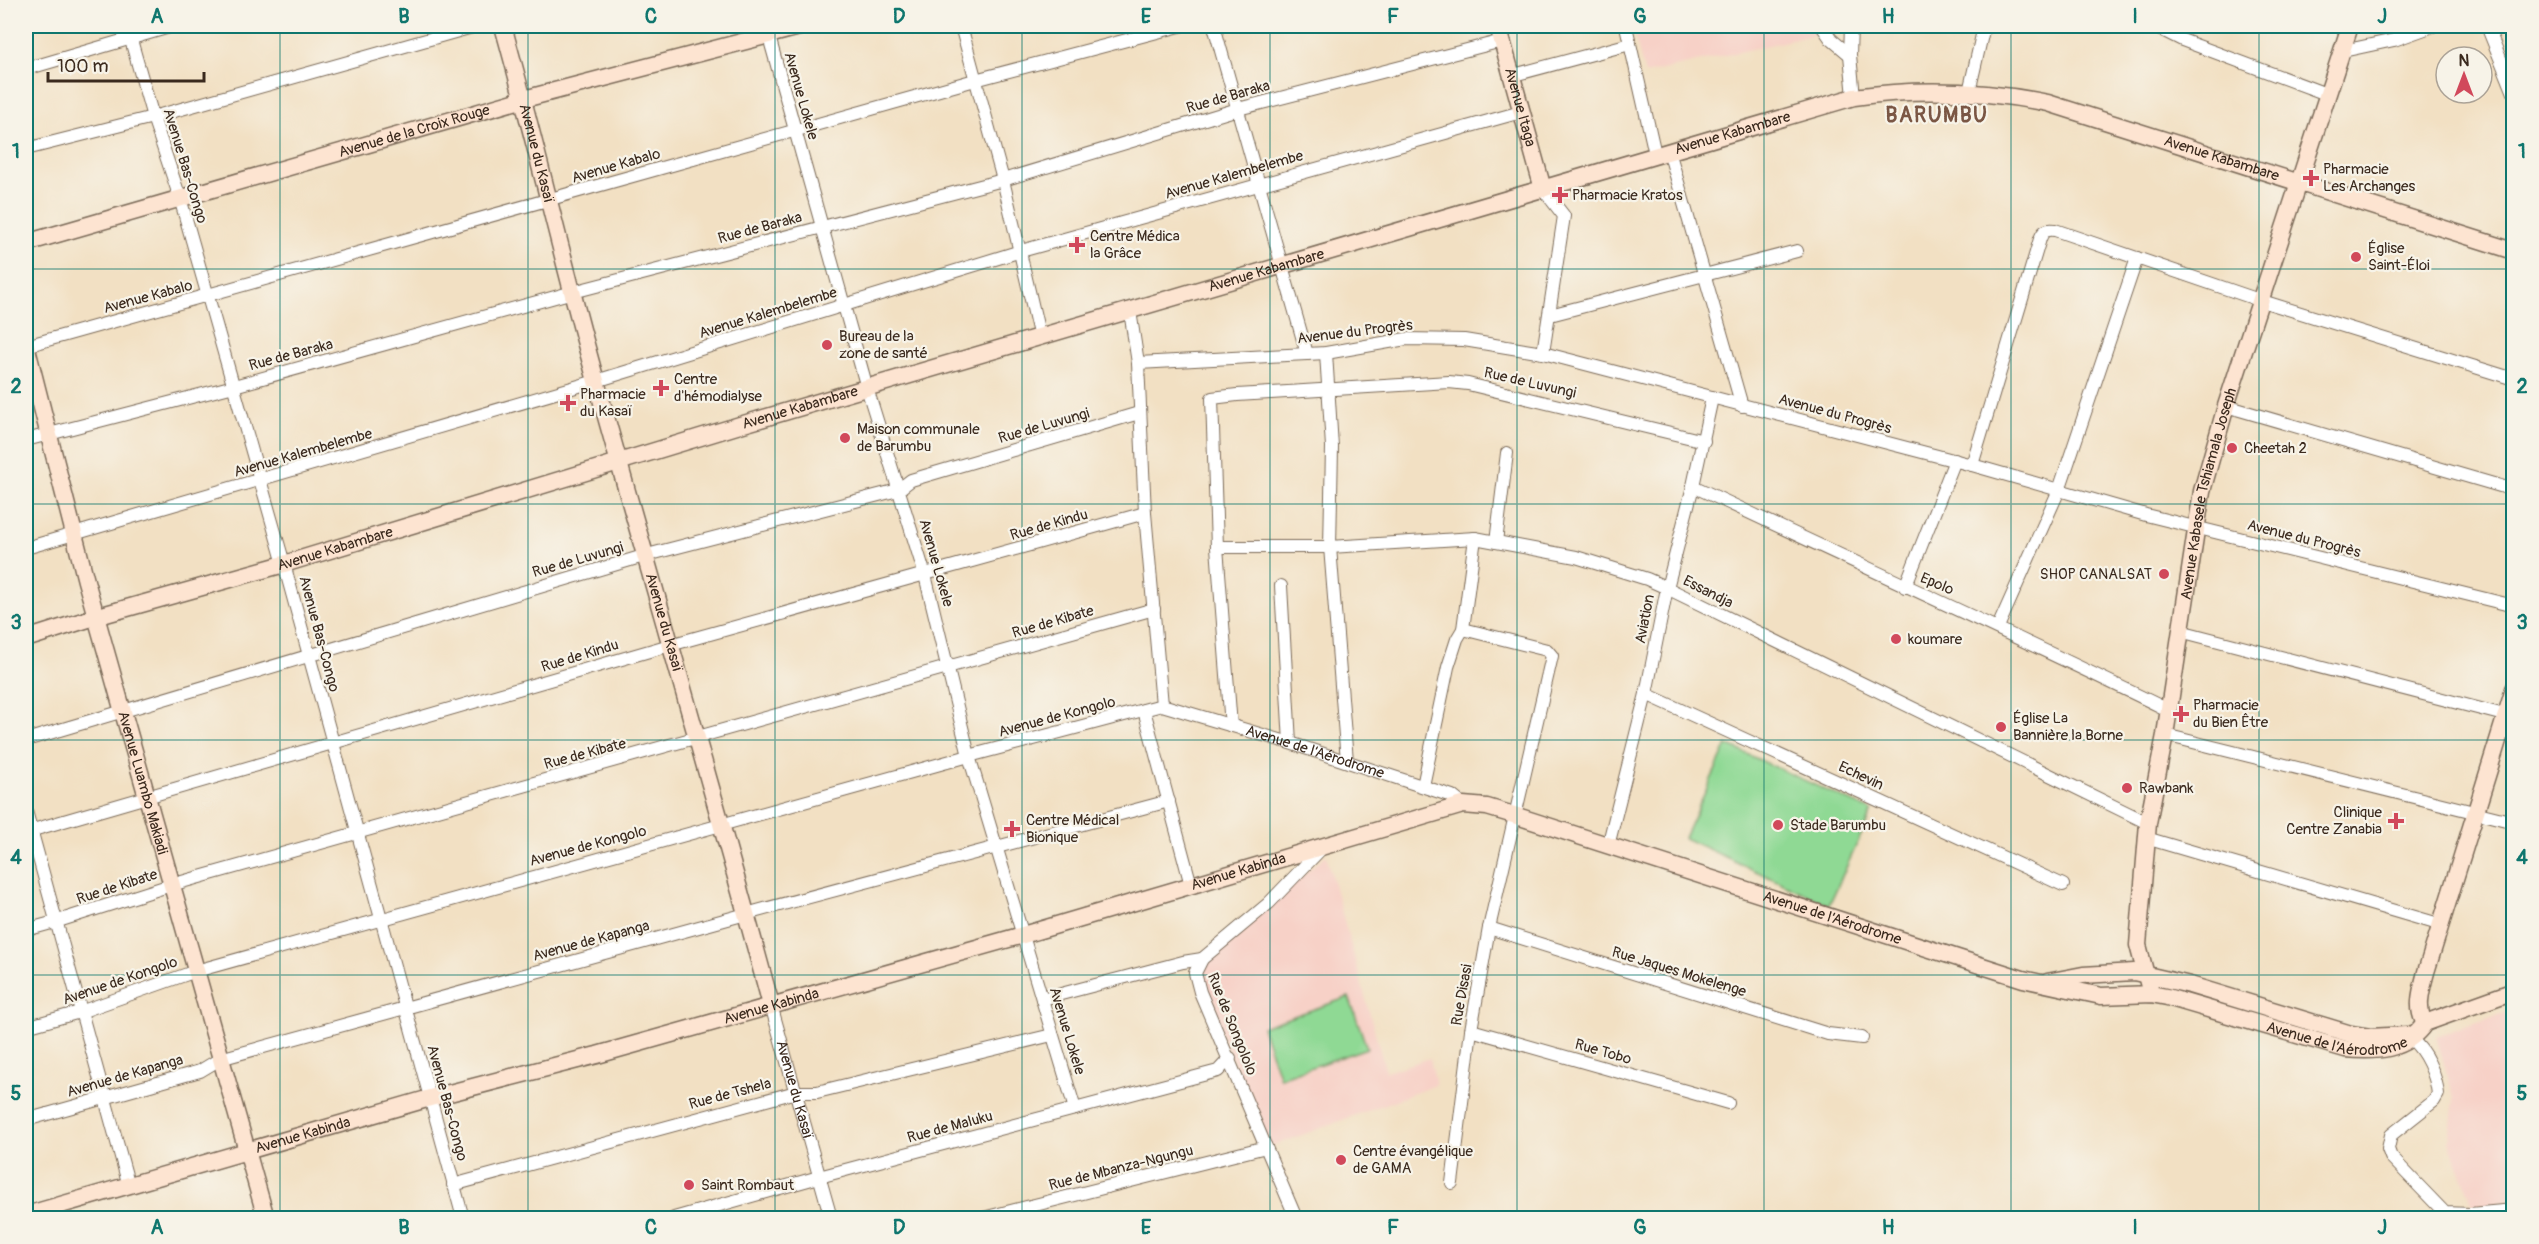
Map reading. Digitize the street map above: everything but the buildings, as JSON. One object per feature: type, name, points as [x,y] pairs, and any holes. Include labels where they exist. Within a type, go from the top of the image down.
[{"type":"main road","name":"Avenue du Kasaï","points":[[503,26],[551,200],[596,381],[647,555],[771,1005]]},
{"type":"main road","name":"Avenue de la Croix Rouge","points":[[26,243],[767,30],[803,26]]},
{"type":"main road","name":"Avenue Kabasele Tshiamala Joseph","points":[[2145,974],[2138,953],[2138,934],[2147,830],[2165,735],[2202,492],[2226,406],[2350,26]]},
{"type":"main road","name":"Avenue Itaga","points":[[1500,33],[1543,189]]},
{"type":"main road","name":"Avenue Kabambare","points":[[26,639],[1662,152],[1854,97],[1906,91],[1969,92],[2008,95],[2048,103],[2514,251]]},
{"type":"main road","name":"Avenue Luambo Makiadi","points":[[26,346],[95,617],[266,1218]]},
{"type":"main road","points":[[2041,983],[2075,976],[2134,972],[2190,985],[2351,1034],[2370,1037],[2417,1032],[2422,990],[2477,812],[2510,716],[2514,689]]},
{"type":"main road","name":"Avenue Kabinda","points":[[26,1215],[430,1098],[597,1055],[1023,935],[1462,805],[1487,807],[1517,816]]},
{"type":"main road","name":"Avenue de l’Aérodrome","points":[[1517,816],[2041,983],[2103,997],[2151,994],[2184,1001],[2345,1049],[2370,1051],[2514,992]]},
{"type":"main road","points":[[2145,974],[2151,994]]},
{"type":"street","points":[[26,69],[129,32],[173,26]]},
{"type":"street","points":[[26,149],[153,117],[476,26]]},
{"type":"street","points":[[961,26],[1003,180],[1041,338]]},
{"type":"street","name":"Avenue Kabalo","points":[[26,346],[208,297],[975,80],[1180,26]]},
{"type":"street","points":[[1214,26],[1308,354]]},
{"type":"street","points":[[1626,26],[1662,152],[1704,277],[1742,406]]},
{"type":"street","points":[[1822,26],[1831,39],[1850,55]]},
{"type":"street","points":[[1851,26],[1850,55],[1854,97]]},
{"type":"street","points":[[1969,92],[1984,26]]},
{"type":"street","points":[[2154,26],[2182,40],[2329,95]]},
{"type":"street","points":[[2343,51],[2394,40],[2433,26]]},
{"type":"street","points":[[2487,26],[2514,93]]},
{"type":"street","name":"Avenue Lokele","points":[[767,30],[867,388],[925,575],[969,756],[998,846],[1075,1109]]},
{"type":"street","name":"Avenue Bas-Congo","points":[[129,32],[234,386],[463,1218]]},
{"type":"street","name":"Rue de Baraka","points":[[26,440],[234,386],[573,292],[1003,180],[1500,33]]},
{"type":"street","points":[[1510,76],[1630,44]]},
{"type":"street","name":"Avenue Kalembelembe","points":[[26,548],[596,381],[1021,251],[1521,112]]},
{"type":"street","points":[[1543,189],[1564,216],[1543,352]]},
{"type":"street","points":[[1972,465],[2042,233],[2045,230],[2055,230],[2262,301],[2514,379]]},
{"type":"street","points":[[1550,315],[1704,277],[1797,251]]},
{"type":"street","points":[[1998,627],[2059,490],[2137,258]]},
{"type":"street","points":[[1130,311],[1138,363],[1145,513],[1162,705]]},
{"type":"street","name":"Avenue du Progrès","points":[[1138,363],[1326,353],[1406,339],[1464,340],[1543,352],[1955,460],[2195,528],[2514,606]]},
{"type":"street","points":[[1326,353],[1332,459],[1330,547],[1347,761]]},
{"type":"street","name":"Rue de Luvungi","points":[[1217,547],[1211,402],[1216,397],[1449,382],[1468,384],[1704,441]]},
{"type":"street","name":"Aviation","points":[[1608,846],[1646,694],[1667,588],[1704,441],[1712,398]]},
{"type":"street","points":[[2226,406],[2514,490]]},
{"type":"street","name":"Rue de Luvungi","points":[[26,740],[123,713],[308,655],[647,555],[898,490],[910,480],[1139,414]]},
{"type":"street","points":[[1496,542],[1508,453]]},
{"type":"street","points":[[1905,587],[1955,460]]},
{"type":"street","name":"Epolo","points":[[1693,486],[1905,587],[1998,627],[2168,710]]},
{"type":"street","name":"Rue de Kindu","points":[[28,832],[147,795],[670,645],[1145,513]]},
{"type":"street","points":[[1423,786],[1448,667],[1462,629],[1475,538]]},
{"type":"street","name":"Essandja","points":[[1217,547],[1330,547],[1475,538],[1576,557],[1647,579],[1667,588],[2147,830],[2442,925]]},
{"type":"street","points":[[1217,547],[1231,726]]},
{"type":"street","points":[[1281,586],[1290,743]]},
{"type":"street","name":"Rue de Kibate","points":[[26,930],[171,885],[357,832],[1154,609]]},
{"type":"street","name":"Rue Disasi","points":[[1452,1183],[1471,1030],[1489,928],[1517,816],[1552,656],[1547,650],[1462,629]]},
{"type":"street","points":[[2180,631],[2510,716]]},
{"type":"street","name":"Echevin","points":[[1646,694],[2063,885]]},
{"type":"street","name":"Avenue de l’Aérodrome","points":[[1162,705],[1423,786],[1452,796],[1462,805]]},
{"type":"street","name":"Avenue de Kongolo","points":[[26,1027],[80,1012],[196,971],[969,756],[1162,705]]},
{"type":"street","points":[[1144,710],[1191,885]]},
{"type":"street","points":[[2165,735],[2514,822]]},
{"type":"street","name":"Avenue de Kapanga","points":[[26,1120],[200,1071],[220,1059],[746,914],[1169,801]]},
{"type":"street","points":[[26,811],[28,832],[56,922],[129,1186]]},
{"type":"street","name":"Rue de Songololo","points":[[1296,1218],[1194,973],[1202,959],[1269,903],[1322,848]]},
{"type":"street","name":"Rue Jaques Mokelenge","points":[[1489,928],[1828,1034],[1862,1038]]},
{"type":"street","points":[[1041,999],[1202,959]]},
{"type":"street","name":"Avenue du Kasaï","points":[[771,1005],[831,1218]]},
{"type":"street","name":"Rue Tobo","points":[[1471,1030],[1728,1103]]},
{"type":"street","points":[[2417,1032],[2420,1047],[2437,1085],[2438,1094],[2434,1101],[2391,1136],[2388,1149],[2391,1157],[2445,1213],[2470,1214],[2514,1210]]},
{"type":"street","name":"Rue de Tshela","points":[[453,1185],[796,1092],[817,1092],[1052,1035]]},
{"type":"street","name":"Rue de Maluku","points":[[674,1218],[1218,1071],[1230,1059]]},
{"type":"street","name":"Rue de Mbanza-Ngungu","points":[[983,1218],[1266,1147]]},
{"type":"shaded area","points":[[1632,26],[1819,26],[1821,33],[1645,74]]},
{"type":"shaded area","points":[[1326,855],[1386,1072],[1430,1058],[1436,1085],[1270,1147],[1202,989],[1199,970],[1202,963]]},
{"type":"shaded area","points":[[2513,1010],[2513,1199],[2475,1211],[2449,1141],[2454,1098],[2436,1036]]},
{"type":"green space","name":"Stade Barumbu","points":[[1727,745],[1872,811],[1829,905],[1684,838]]},
{"type":"green space","points":[[1349,997],[1367,1048],[1280,1078],[1262,1027]]},
{"type":"place","name":"Pharmacie Les Archanges","points":[[2311,178]]},
{"type":"place","name":"Pharmacie Kratos","points":[[1560,195]]},
{"type":"place","name":"Centre Médica la Grâce","points":[[1077,245]]},
{"type":"place","name":"Église Saint-Éloi","points":[[2356,257]]},
{"type":"place","name":"Bureau de la zone de santé","points":[[827,345]]},
{"type":"place","name":"Centre d'hémodialyse","points":[[661,388]]},
{"type":"place","name":"Pharmacie du Kasaï","points":[[568,403]]},
{"type":"place","name":"Maison communale de Barumbu","points":[[845,438]]},
{"type":"place","name":"Cheetah 2","points":[[2232,448]]},
{"type":"place","name":"SHOP CANALSAT","points":[[2164,574]]},
{"type":"place","name":"koumare","points":[[1896,639]]},
{"type":"place","name":"Pharmacie du Bien Être","points":[[2181,714]]},
{"type":"place","name":"Église La Bannière la Borne","points":[[2001,727]]},
{"type":"place","name":"Rawbank","points":[[2127,788]]},
{"type":"place","name":"Clinique Centre Zanabia","points":[[2396,821]]},
{"type":"place","name":"Stade Barumbu","points":[[1778,825]]},
{"type":"place","name":"Centre Médical Bionique","points":[[1012,829]]},
{"type":"place","name":"Centre évangélique de GAMA","points":[[1341,1160]]},
{"type":"place","name":"Saint Rombaut","points":[[689,1185]]},
{"type":"district","name":"BARUMBU","points":[[1937,115]]}]
